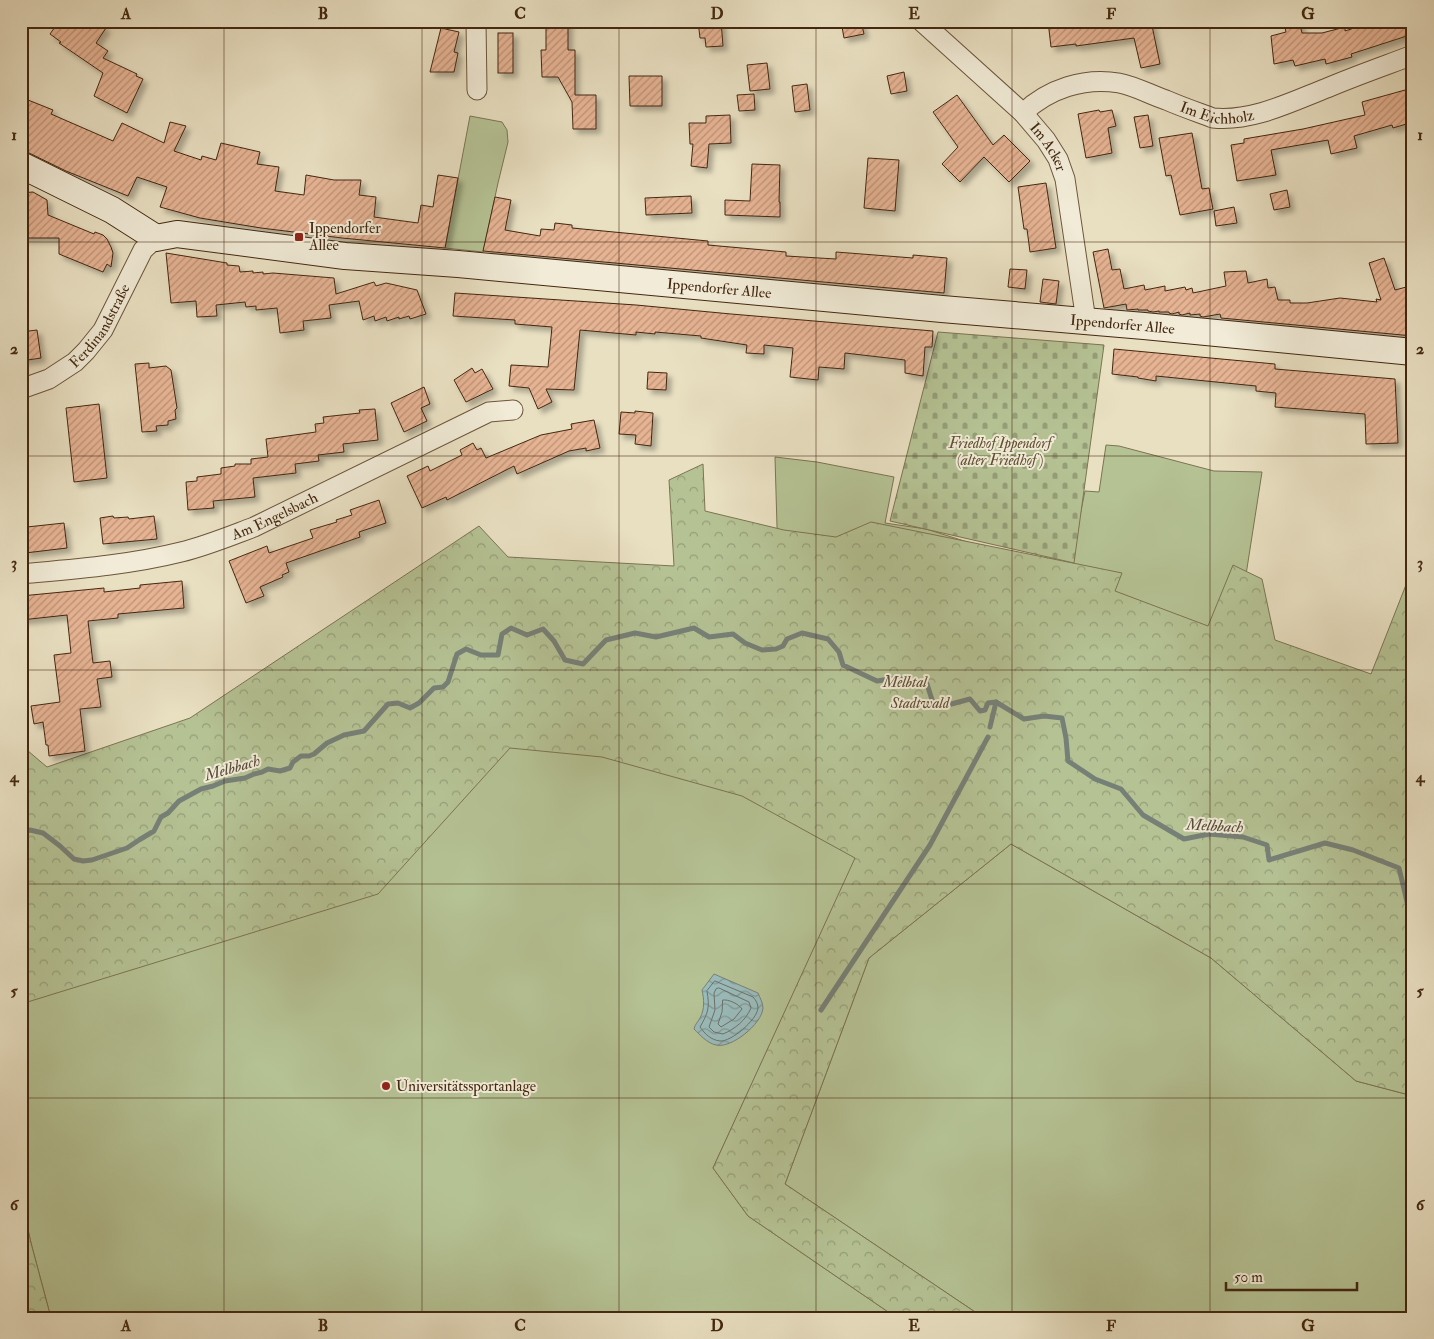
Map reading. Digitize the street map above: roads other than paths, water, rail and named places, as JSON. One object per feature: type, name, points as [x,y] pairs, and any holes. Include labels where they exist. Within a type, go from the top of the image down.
[{"type":"street","points":[[476,21],[477,90]]},
{"type":"street","name":"Im Acker","points":[[921,21],[1023,113],[1046,140],[1058,159],[1065,179],[1086,321]]},
{"type":"street","name":"Im Eichholz","points":[[1023,113],[1043,97],[1056,91],[1071,86],[1103,81],[1121,84],[1213,118],[1225,120],[1268,110],[1413,55]]},
{"type":"street","points":[[31,170],[112,210],[156,238]]},
{"type":"street","name":"Ippendorfer Allee","points":[[156,238],[177,234],[345,256],[458,264],[1413,352]]},
{"type":"street","name":"Ferdinandstraße","points":[[21,389],[49,379],[75,362],[95,342],[106,325],[143,250],[156,238]]},
{"type":"street","name":"Am Engelsbach","points":[[21,574],[129,563],[183,552],[216,542],[254,526],[489,412],[513,410]]},
{"type":"water","points":[[714,974],[758,993],[763,1006],[761,1014],[752,1028],[730,1043],[722,1045],[710,1042],[694,1029],[703,1011],[704,1000],[702,990]]},
{"type":"waterway","name":"Melbbach","points":[[21,834],[30,830],[43,833],[74,859],[83,861],[92,860],[127,848],[154,831],[161,817],[168,813],[179,801],[201,789],[225,781],[245,778],[268,769],[280,771],[290,768],[293,762],[301,756],[314,754],[327,743],[344,735],[364,731],[388,704],[398,703],[410,708],[419,703],[434,688],[443,687],[448,682],[457,654],[466,649],[481,655],[498,655],[502,634],[511,628],[527,635],[543,629],[554,641],[565,660],[583,664],[606,640],[635,633],[656,637],[694,628],[709,637],[733,634],[745,643],[762,650],[776,649],[783,646],[787,639],[802,633],[828,639],[839,652],[843,665],[877,681],[897,678],[927,684],[933,703],[944,706],[970,699],[980,711],[985,710],[988,703],[996,702],[1024,719],[1044,716],[1062,718],[1068,761],[1095,779],[1121,789],[1143,815],[1184,839],[1209,834],[1243,837],[1267,845],[1269,860],[1325,843],[1353,850],[1399,868],[1413,927]]},
{"type":"waterway","points":[[990,727],[996,702]]},
{"type":"waterway","points":[[821,1010],[930,845],[988,737]]},
{"type":"place","name":"Ippendorfer Allee","points":[[299,237]]},
{"type":"place","name":"Universitätssportanlage","points":[[386,1086]]},
{"type":"park label","name":"Friedhof Ippendorf (alter Friedhof)","points":[[1000,452]]},
{"type":"park label","name":"Melbtal","points":[[905,682]]},
{"type":"park label","name":"Stadtwald","points":[[920,703]]}]
